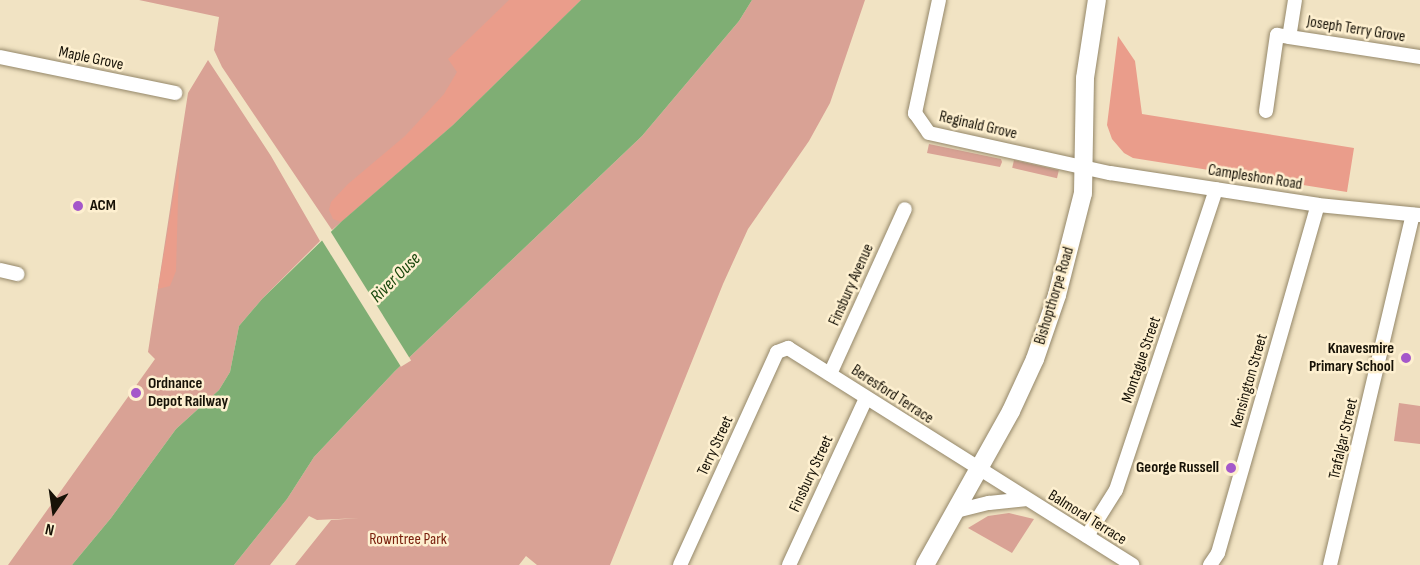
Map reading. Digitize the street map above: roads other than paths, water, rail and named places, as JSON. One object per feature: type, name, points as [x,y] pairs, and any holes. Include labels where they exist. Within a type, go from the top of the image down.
[{"type":"street","name":"Reginald Grove","points":[[939,0],[915,113],[929,133],[1085,168]]},
{"type":"street","name":"Bishopthorpe Road","points":[[925,565],[1011,411],[1035,359],[1071,249],[1085,168],[1085,78],[1097,0]]},
{"type":"street","name":"Joseph Terry Grove","points":[[1295,0],[1289,37],[1420,57]]},
{"type":"street","points":[[1266,111],[1277,35],[1289,37]]},
{"type":"street","name":"Maple Grove","points":[[0,57],[175,93]]},
{"type":"street","name":"Campleshon Road","points":[[1085,168],[1318,205],[1417,215]]},
{"type":"street","name":"Montague Street","points":[[1087,536],[1116,490],[1216,189]]},
{"type":"street","name":"Kensington Street","points":[[1210,565],[1218,553],[1318,205]]},
{"type":"street","name":"Finsbury Avenue","points":[[830,374],[905,209]]},
{"type":"street","name":"Trafalgar Street","points":[[1330,565],[1417,215]]},
{"type":"street","points":[[0,270],[18,274]]},
{"type":"street","name":"Beresford Terrace","points":[[788,348],[978,469]]},
{"type":"street","name":"Terry Street","points":[[680,565],[777,352],[788,348]]},
{"type":"street","name":"Finsbury Street","points":[[789,565],[866,398]]},
{"type":"street","name":"Balmoral Terrace","points":[[978,469],[1132,565]]},
{"type":"street","name":"Balmoral Terrace","points":[[956,511],[1025,498]]},
{"type":"water","name":"River Ouse","points":[[581,0],[752,0],[739,21],[642,136],[395,371],[314,457],[287,499],[234,565],[72,565],[111,518],[176,429],[219,390],[230,372],[239,326],[262,299],[341,222],[453,125]]},
{"type":"place","name":"ACM","points":[[78,206]]},
{"type":"place","name":"Knavesmire Primary School","points":[[1406,358]]},
{"type":"place","name":"Ordnance Depot Railway","points":[[136,393]]},
{"type":"place","name":"George Russell","points":[[1231,468]]},
{"type":"park label","name":"Rowntree Park","points":[[408,540]]}]
